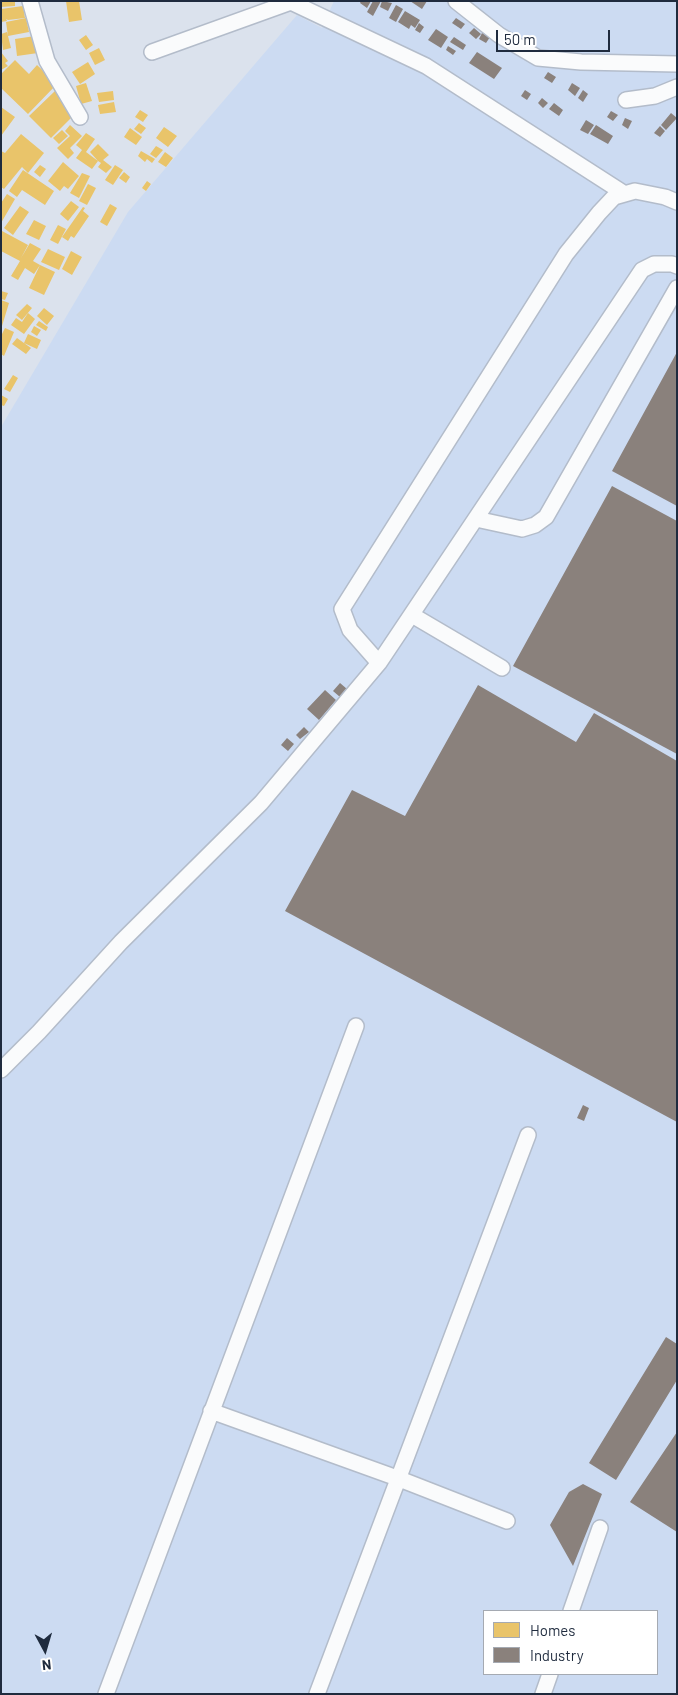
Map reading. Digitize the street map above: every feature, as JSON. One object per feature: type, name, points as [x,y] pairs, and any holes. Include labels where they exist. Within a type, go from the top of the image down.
[{"type":"street","points":[[30,1],[47,61],[80,117]]},
{"type":"street","points":[[456,1],[499,35],[538,58],[581,62],[677,64]]},
{"type":"street","points":[[152,52],[292,2],[426,66],[625,194]]},
{"type":"street","points":[[626,100],[655,96],[677,87]]},
{"type":"street","points":[[380,663],[350,630],[342,609],[566,254],[614,197],[635,191],[665,196],[677,202]]},
{"type":"street","points":[[1,1070],[133,930],[261,803],[380,663],[642,270],[654,264],[672,264],[677,266]]},
{"type":"street","points":[[476,520],[522,529],[535,526],[546,517],[677,288]]},
{"type":"street","points":[[412,615],[502,668]]},
{"type":"street","points":[[106,1694],[356,1026]]},
{"type":"street","points":[[317,1694],[528,1135]]},
{"type":"street","points":[[211,1411],[397,1478],[507,1521]]},
{"type":"street","points":[[572,1610],[600,1528]]},
{"type":"street","points":[[543,1694],[550,1675]]},
{"type":"shaded area","points":[[334,1],[677,1],[677,1694],[1,1694],[1,427],[128,212],[297,15],[322,28]]},
{"type":"building: Homes","points":[[1,1],[15,1],[15,6],[1,7]]},
{"type":"building: Homes","points":[[66,1],[79,1],[82,20],[69,22]]},
{"type":"building: Homes","points":[[23,6],[25,18],[6,19],[7,21],[1,22],[1,9]]},
{"type":"building: Homes","points":[[26,18],[29,32],[8,36],[6,22]]},
{"type":"building: Homes","points":[[7,32],[11,48],[3,50],[1,34]]},
{"type":"building: Homes","points":[[86,35],[93,45],[86,50],[79,40]]},
{"type":"building: Homes","points":[[35,36],[38,53],[17,56],[15,39]]},
{"type":"building: Homes","points":[[99,48],[105,60],[95,65],[89,53]]},
{"type":"building: Homes","points":[[1,52],[8,61],[5,63],[8,66],[1,70]]},
{"type":"building: Homes","points":[[15,60],[29,74],[37,65],[57,84],[28,114],[1,88],[1,74]]},
{"type":"building: Homes","points":[[88,62],[95,74],[80,84],[72,72]]},
{"type":"building: Homes","points":[[86,83],[92,101],[81,104],[76,86]]},
{"type":"building: Homes","points":[[55,91],[61,97],[59,99],[74,115],[51,138],[29,116]]},
{"type":"building: Homes","points":[[113,91],[114,100],[99,102],[97,93]]},
{"type":"building: Homes","points":[[114,102],[116,112],[100,114],[98,105]]},
{"type":"building: Homes","points":[[1,107],[15,117],[1,136]]},
{"type":"building: Homes","points":[[140,110],[148,115],[143,122],[135,117]]},
{"type":"building: Homes","points":[[139,123],[146,128],[141,134],[134,129]]},
{"type":"building: Homes","points":[[70,125],[82,136],[70,148],[74,153],[68,159],[57,148],[70,136],[65,131]]},
{"type":"building: Homes","points":[[164,127],[177,136],[168,147],[156,138]]},
{"type":"building: Homes","points":[[130,128],[142,137],[136,145],[124,137]]},
{"type":"building: Homes","points":[[62,130],[68,136],[59,144],[53,138]]},
{"type":"building: Homes","points":[[86,133],[95,139],[86,152],[98,161],[92,169],[76,158],[82,150],[76,145]]},
{"type":"building: Homes","points":[[21,134],[44,153],[28,173],[22,167],[4,189],[1,187],[1,151],[5,153]]},
{"type":"building: Homes","points":[[98,144],[109,155],[103,160],[112,167],[106,173],[98,167],[101,163],[90,152]]},
{"type":"building: Homes","points":[[156,146],[163,150],[156,158],[150,154]]},
{"type":"building: Homes","points":[[141,151],[155,159],[152,163],[147,159],[145,162],[138,156]]},
{"type":"building: Homes","points":[[165,152],[173,158],[166,167],[158,162]]},
{"type":"building: Homes","points":[[63,162],[79,176],[68,189],[64,186],[60,191],[48,181]]},
{"type":"building: Homes","points":[[40,165],[46,169],[40,177],[34,172]]},
{"type":"building: Homes","points":[[115,165],[123,170],[113,185],[105,180]]},
{"type":"building: Homes","points":[[23,170],[54,191],[45,205],[22,190],[17,197],[9,191]]},
{"type":"building: Homes","points":[[124,172],[130,177],[126,183],[119,178]]},
{"type":"building: Homes","points":[[82,173],[90,176],[79,198],[70,193]]},
{"type":"building: Homes","points":[[147,181],[151,184],[146,191],[142,188]]},
{"type":"building: Homes","points":[[88,184],[96,188],[87,205],[79,201]]},
{"type":"building: Homes","points":[[7,194],[15,199],[1,223],[1,203]]},
{"type":"building: Homes","points":[[71,201],[79,207],[68,221],[60,214]]},
{"type":"building: Homes","points":[[110,204],[117,208],[107,226],[100,222]]},
{"type":"building: Homes","points":[[20,206],[29,212],[13,235],[4,228]]},
{"type":"building: Homes","points":[[83,207],[85,208],[83,211],[89,216],[74,238],[71,236],[68,241],[62,237]]},
{"type":"building: Homes","points":[[34,220],[46,226],[39,240],[26,234]]},
{"type":"building: Homes","points":[[58,225],[66,229],[58,244],[50,240]]},
{"type":"building: Homes","points":[[2,231],[28,245],[21,258],[30,243],[41,249],[33,261],[40,265],[34,274],[25,268],[18,280],[11,276],[20,261],[1,251]]},
{"type":"building: Homes","points":[[48,249],[65,257],[59,270],[41,262]]},
{"type":"building: Homes","points":[[71,251],[82,257],[72,275],[62,269]]},
{"type":"building: Homes","points":[[40,265],[55,272],[44,295],[29,288]]},
{"type":"building: Homes","points":[[1,291],[8,293],[5,300],[1,299]]},
{"type":"building: Homes","points":[[1,300],[9,303],[2,326],[1,326]]},
{"type":"building: Homes","points":[[27,304],[32,308],[22,320],[16,315]]},
{"type":"building: Homes","points":[[44,308],[54,316],[47,325],[37,316]]},
{"type":"building: Homes","points":[[28,313],[35,319],[24,334],[11,325],[16,318],[22,322]]},
{"type":"building: Homes","points":[[39,321],[48,327],[46,331],[36,325]]},
{"type":"building: Homes","points":[[34,326],[41,330],[37,336],[31,332]]},
{"type":"building: Homes","points":[[5,328],[14,332],[4,356],[1,354],[1,336]]},
{"type":"building: Homes","points":[[28,334],[41,340],[37,349],[24,343]]},
{"type":"building: Homes","points":[[17,338],[31,348],[26,354],[12,344]]},
{"type":"building: Homes","points":[[13,375],[18,378],[10,392],[4,389]]},
{"type":"building: Homes","points":[[1,395],[8,399],[4,406],[1,405]]},
{"type":"building: Industry","points":[[361,1],[371,1],[367,8],[360,3]]},
{"type":"building: Industry","points":[[373,1],[381,1],[373,16],[367,12]]},
{"type":"building: Industry","points":[[382,1],[392,3],[388,11],[380,7]]},
{"type":"building: Industry","points":[[410,1],[427,1],[422,9]]},
{"type":"building: Industry","points":[[396,5],[403,9],[396,22],[389,18]]},
{"type":"building: Industry","points":[[405,11],[420,20],[415,28],[411,25],[409,29],[398,22]]},
{"type":"building: Industry","points":[[456,18],[465,24],[461,29],[452,23]]},
{"type":"building: Industry","points":[[419,23],[424,27],[420,33],[415,30]]},
{"type":"building: Industry","points":[[474,28],[481,34],[476,39],[469,33]]},
{"type":"building: Industry","points":[[436,29],[448,37],[441,48],[428,40]]},
{"type":"building: Industry","points":[[482,33],[490,37],[486,43],[479,39]]},
{"type":"building: Industry","points":[[454,37],[466,45],[463,50],[450,42]]},
{"type":"building: Industry","points":[[448,46],[456,51],[453,55],[446,50]]},
{"type":"building: Industry","points":[[477,52],[502,68],[494,79],[469,63]]},
{"type":"building: Industry","points":[[548,72],[556,77],[552,83],[544,78]]},
{"type":"building: Industry","points":[[572,83],[580,88],[575,96],[568,90]]},
{"type":"building: Industry","points":[[525,90],[531,94],[527,100],[521,96]]},
{"type":"building: Industry","points":[[583,90],[588,94],[583,102],[578,98]]},
{"type":"building: Industry","points":[[542,98],[548,103],[543,108],[538,103]]},
{"type":"building: Industry","points":[[554,103],[563,110],[559,116],[549,109]]},
{"type":"building: Industry","points":[[611,111],[618,115],[613,121],[607,117]]},
{"type":"building: Industry","points":[[671,113],[677,118],[666,130],[661,125]]},
{"type":"building: Industry","points":[[625,118],[632,121],[628,129],[622,125]]},
{"type":"building: Industry","points":[[586,120],[594,125],[588,134],[580,130]]},
{"type":"building: Industry","points":[[596,125],[613,136],[608,144],[590,134]]},
{"type":"building: Industry","points":[[660,126],[665,131],[660,137],[654,133]]},
{"type":"building: Industry","points":[[677,352],[677,506],[612,471]]},
{"type":"building: Industry","points":[[612,486],[677,521],[677,754],[513,666]]},
{"type":"building: Industry","points":[[340,683],[347,689],[340,697],[333,691]]},
{"type":"building: Industry","points":[[478,685],[576,742],[594,713],[677,761],[677,1122],[285,911],[352,790],[405,816]]},
{"type":"building: Industry","points":[[325,690],[336,700],[319,720],[307,709]]},
{"type":"building: Industry","points":[[304,727],[309,732],[300,739],[296,735]]},
{"type":"building: Industry","points":[[287,738],[294,744],[288,751],[281,745]]},
{"type":"building: Industry","points":[[583,1105],[589,1108],[584,1121],[577,1118]]},
{"type":"building: Industry","points":[[666,1337],[677,1344],[677,1380],[616,1480],[589,1463]]},
{"type":"building: Industry","points":[[677,1432],[677,1532],[630,1502]]},
{"type":"building: Industry","points":[[583,1484],[602,1494],[573,1566],[550,1525],[569,1492]]}]
